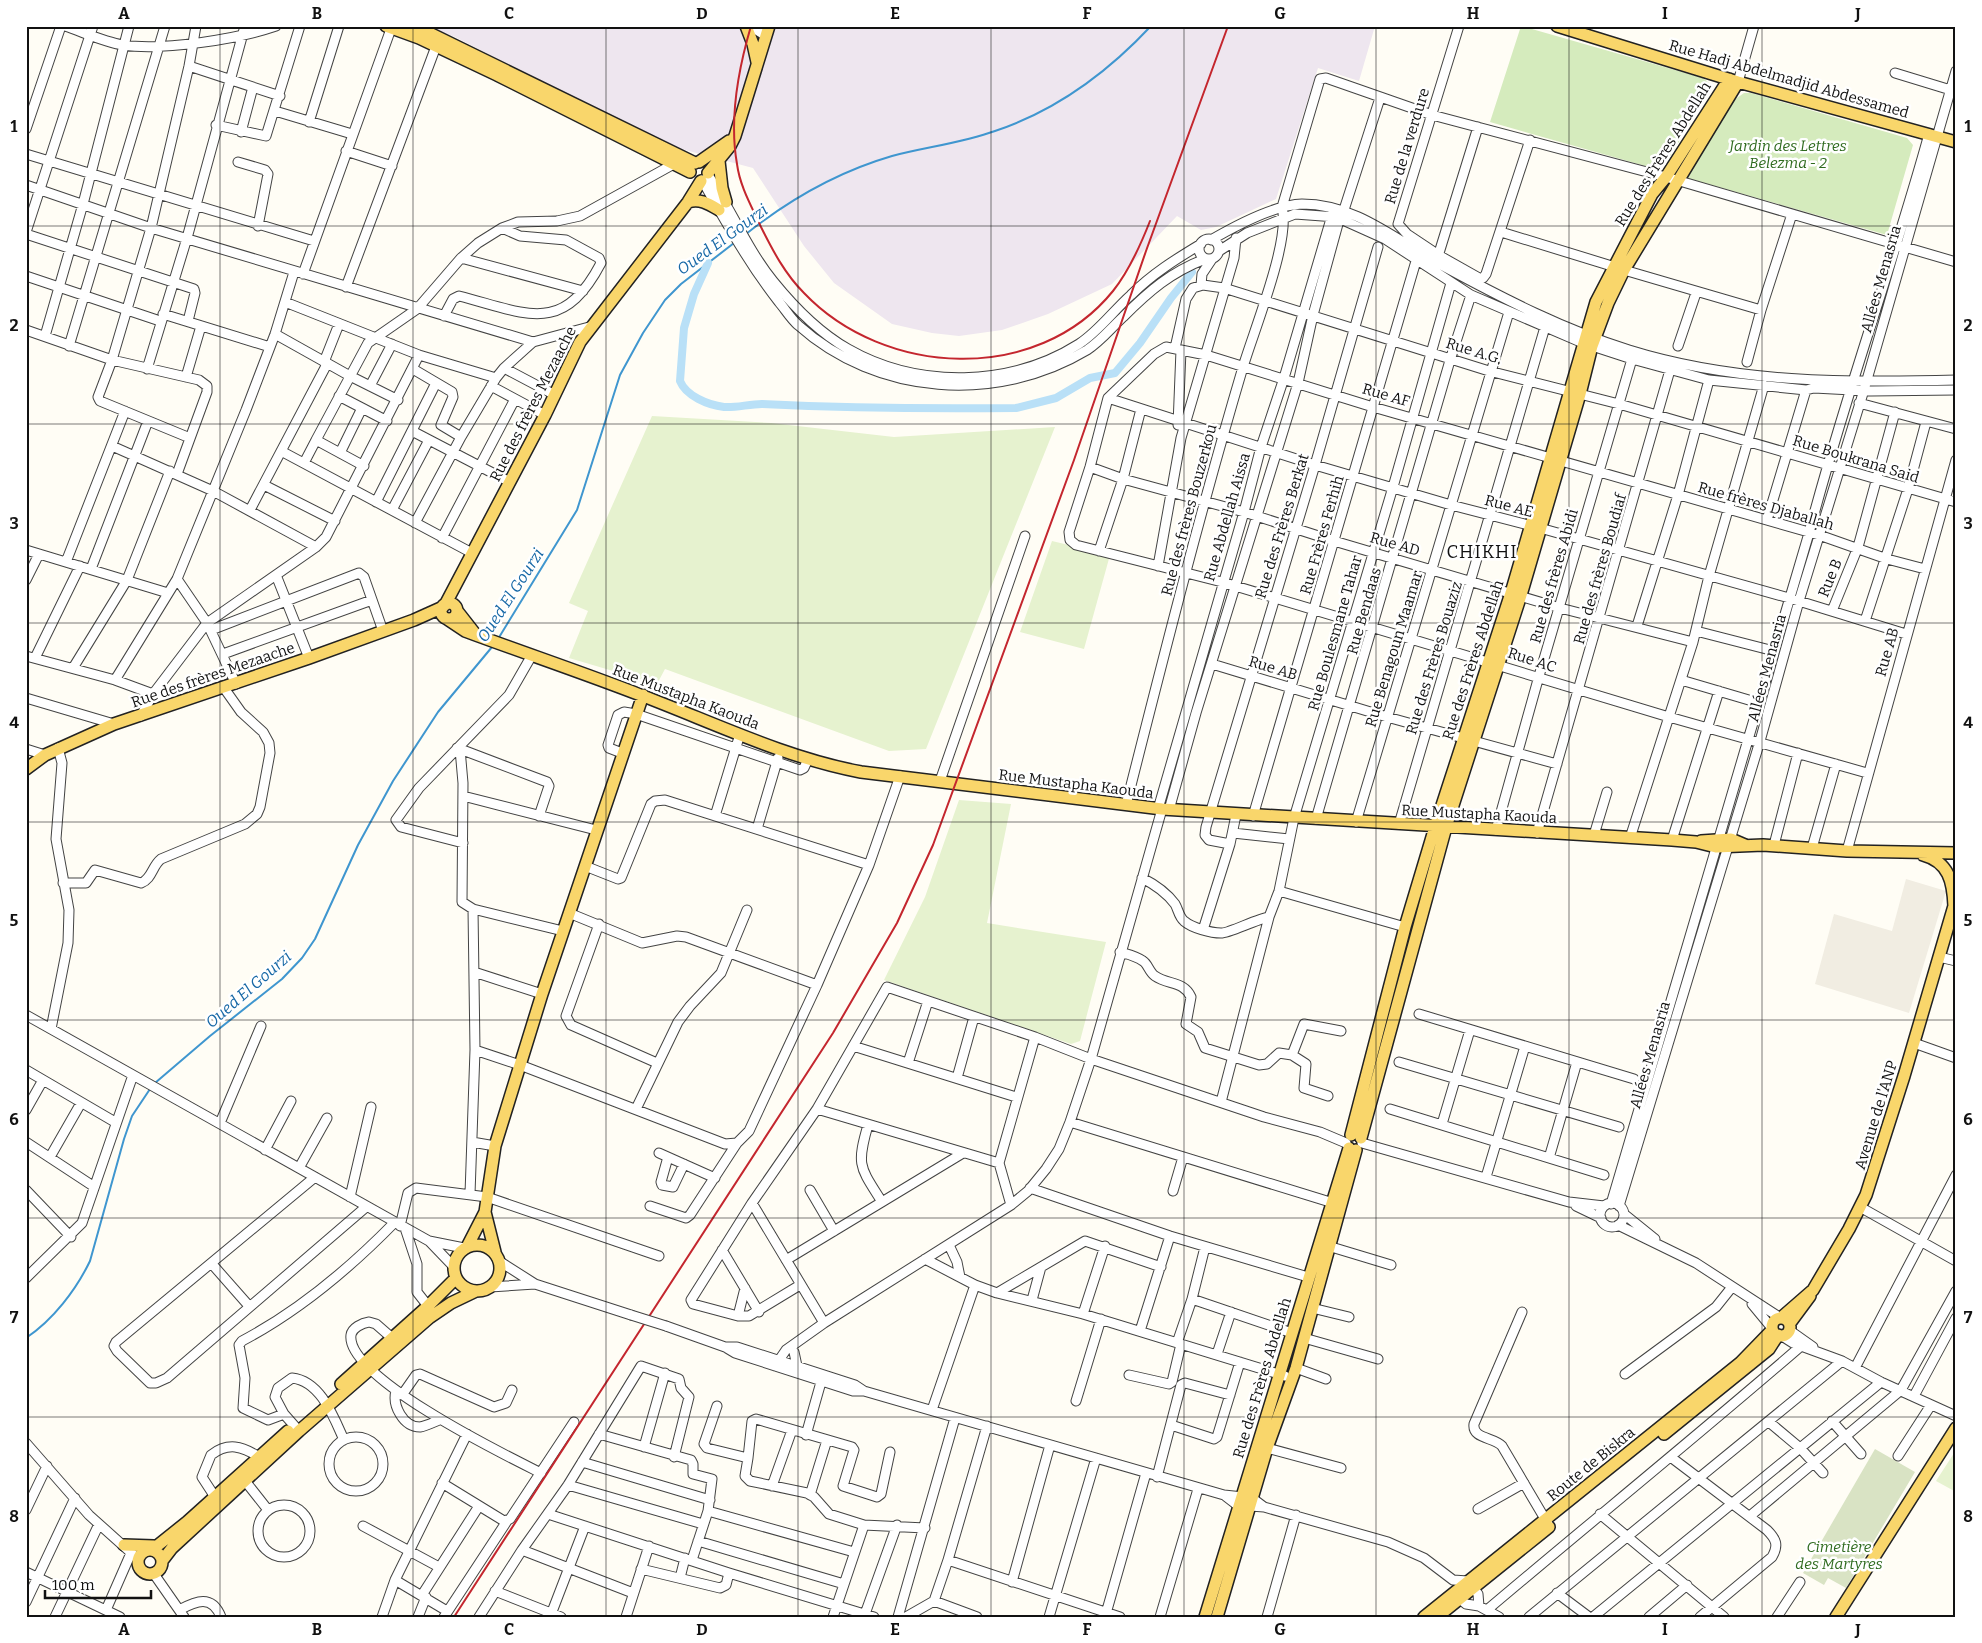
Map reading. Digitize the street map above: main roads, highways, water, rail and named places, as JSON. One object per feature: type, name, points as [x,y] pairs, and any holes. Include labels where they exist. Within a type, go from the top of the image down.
[{"type":"main road","points":[[415,26],[438,42],[672,165],[699,173],[719,161],[730,146],[768,31]]},
{"type":"main road","points":[[748,26],[758,64]]},
{"type":"main road","name":"Rue Hadj Abdelmadjid Abdessamed","points":[[1557,26],[1733,80],[1956,142]]},
{"type":"main road","points":[[394,27],[438,42],[699,173]]},
{"type":"main road","name":"Rue des Frères Abdellah","points":[[1619,269],[1652,194],[1666,178],[1733,80]]},
{"type":"main road","name":"Rue des Frères Abdellah","points":[[1205,1617],[1239,1501],[1280,1374],[1330,1202],[1353,1142],[1441,827],[1516,594],[1575,393],[1589,340],[1596,302],[1677,181],[1733,80]]},
{"type":"main road","points":[[699,173],[732,138]]},
{"type":"main road","points":[[685,206],[695,200],[723,206],[719,161]]},
{"type":"main road","name":"Rue des frères Mezaache","points":[[26,769],[58,748],[114,724],[236,684],[414,620],[445,612],[472,553],[545,415],[580,342],[589,327],[685,206],[699,173]]},
{"type":"main road","name":"Rue des frères Mezaache","points":[[458,610],[460,578]]},
{"type":"main road","points":[[445,612],[453,619],[458,610],[476,635]]},
{"type":"main road","name":"Rue Mustapha Kaouda","points":[[445,612],[476,635],[642,695],[780,749],[841,768],[1126,805],[1254,816],[1745,845],[1774,845],[1847,851],[1956,853]]},
{"type":"main road","points":[[476,1292],[468,1290],[456,1278],[453,1266],[455,1259],[465,1248],[484,1212],[495,1146],[542,994],[642,695]]},
{"type":"main road","name":"Rue des Frères Abdellah","points":[[1217,1617],[1267,1448],[1294,1373],[1304,1338],[1405,927],[1441,827]]},
{"type":"main road","points":[[1914,853],[1929,857],[1945,868],[1953,884],[1955,902]]},
{"type":"main road","name":"Avenue de l'ANP","points":[[1813,1290],[1860,1207],[1880,1155],[1955,902]]},
{"type":"main road","points":[[131,1552],[143,1572],[154,1574],[161,1567],[162,1561],[178,1541],[242,1478],[368,1365],[436,1313],[476,1292],[490,1287],[497,1280],[500,1271],[484,1212]]},
{"type":"main road","points":[[465,1248],[484,1246],[497,1256]]},
{"type":"main road","points":[[368,1365],[392,1338],[456,1278]]},
{"type":"main road","name":"Route de Biskra","points":[[1424,1617],[1471,1585],[1547,1524],[1740,1363],[1808,1300],[1813,1290]]},
{"type":"main road","points":[[131,1552],[156,1548],[215,1497],[242,1478],[259,1457],[296,1428]]},
{"type":"main road","points":[[1836,1617],[1956,1428]]},
{"type":"main road","points":[[156,1548],[162,1561]]},
{"type":"main road","points":[[131,1552],[156,1548]]},
{"type":"main road","name":"Route de Biskra","points":[[1437,1617],[1456,1596]]},
{"type":"waterway","name":"Oued El Gourzi","points":[[746,234],[797,198],[852,170],[892,156],[982,135],[1039,113],[1099,74],[1151,26]]},
{"type":"waterway","name":"Oued El Gourzi","points":[[498,639],[577,510],[620,375],[643,333],[665,300],[681,284],[734,243]]},
{"type":"waterway","points":[[708,263],[694,294],[684,328],[680,381],[687,391],[698,399],[724,407],[762,404],[889,408],[1016,408],[1056,398],[1090,378],[1115,373],[1140,343],[1171,298],[1192,272]]},
{"type":"waterway","name":"Oued El Gourzi","points":[[155,1083],[210,1036],[282,979],[302,958],[315,939],[358,845],[393,781],[438,712],[492,647]]},
{"type":"waterway","name":"Oued El Gourzi","points":[[26,1338],[36,1331],[63,1304],[78,1283],[90,1261],[132,1116],[150,1089]]},
{"type":"railway","points":[[751,26],[742,60],[734,112],[735,147],[744,189],[775,253],[797,286],[837,321],[875,341],[917,354],[960,359],[1003,355],[1044,343],[1081,322],[1113,291],[1134,257],[1150,221]]},
{"type":"railway","points":[[454,1617],[833,1033],[897,923],[933,845],[1074,460],[1146,251],[1228,26]]},
{"type":"district","name":"CHIKHI","points":[[1482,552]]},
{"type":"park label","name":"Jardin des Lettres Belezma - 2","points":[[1788,154]]},
{"type":"park label","name":"Cimetière des Martyres","points":[[1839,1556]]}]
